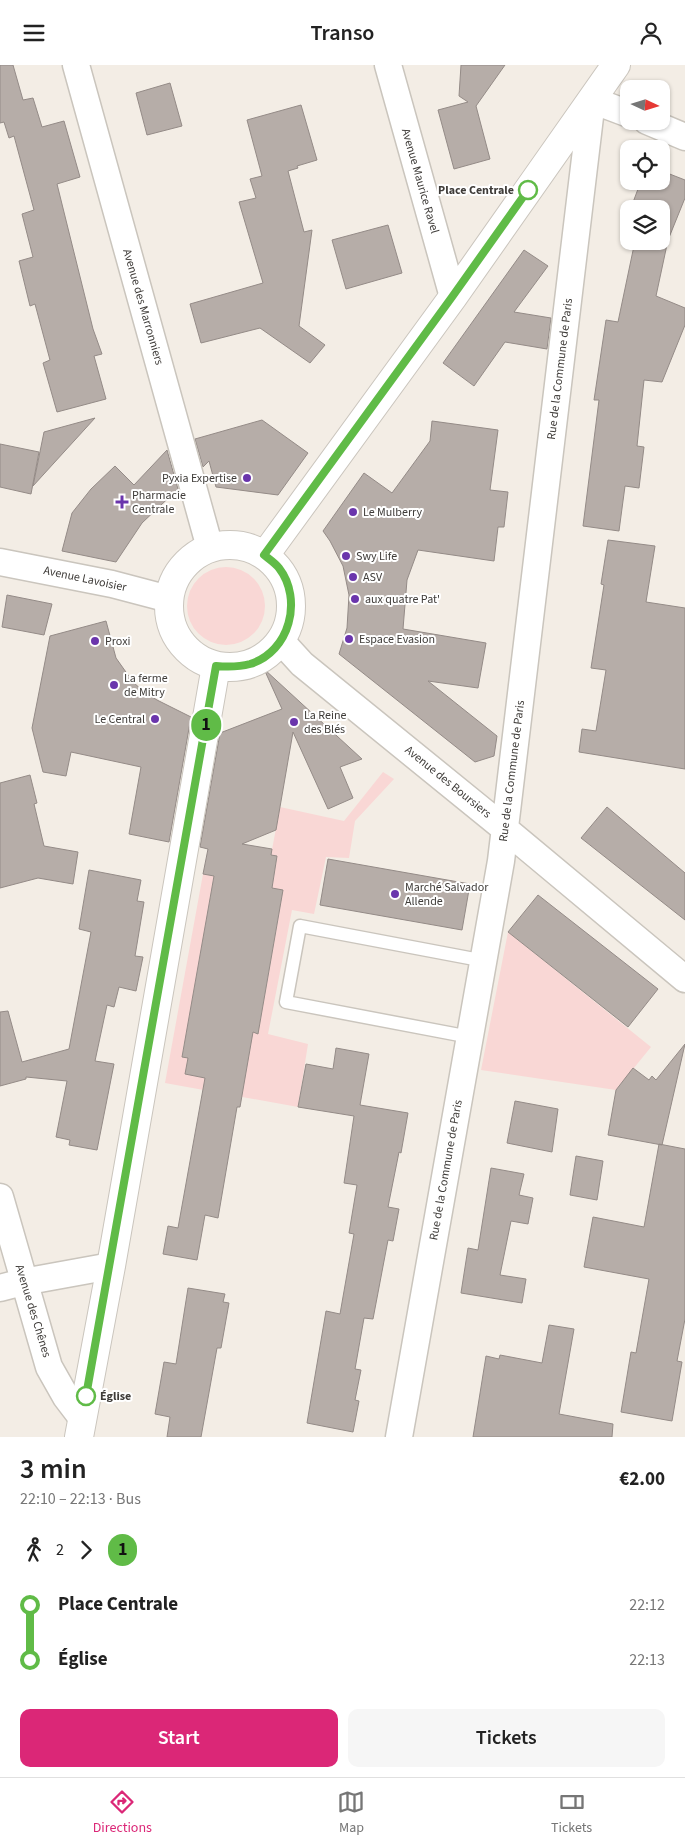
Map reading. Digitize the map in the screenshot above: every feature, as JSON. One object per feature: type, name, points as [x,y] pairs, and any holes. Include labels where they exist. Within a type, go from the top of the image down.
[{"type":"street","name":"Avenue des Marronniers","points":[[76,65],[210,548]]},
{"type":"street","name":"Avenue Maurice Ravel","points":[[388,65],[452,297]]},
{"type":"street","points":[[264,555],[452,297],[616,65]]},
{"type":"street","points":[[592,100],[620,111]]},
{"type":"street","name":"Rue de la Commune de Paris","points":[[399,1437],[485,961],[505,829],[592,100]]},
{"type":"street","points":[[668,130],[685,137]]},
{"type":"street","points":[[229,545],[247,547],[264,555],[279,568],[288,585],[291,604],[290,623],[281,641],[268,654],[252,663],[234,667],[216,666],[200,659],[180,641],[175,633],[170,616],[169,599],[174,582],[182,568],[195,556],[210,548],[229,545]]},
{"type":"street","name":"Avenue Lavoisier","points":[[0,562],[112,584],[169,599]]},
{"type":"street","name":"Avenue des Boursiers","points":[[281,641],[302,664],[505,829],[685,979]]},
{"type":"street","points":[[81,1427],[216,666]]},
{"type":"street","name":"Avenue des Chênes","points":[[0,1197],[12,1285],[49,1367],[81,1427]]},
{"type":"street","points":[[12,1285],[111,1266]]},
{"type":"lane","points":[[470,1037],[286,1002],[300,926],[485,961]]},
{"type":"shaded area","points":[[226,567],[241,570],[254,578],[262,591],[265,606],[262,621],[254,634],[241,642],[226,645],[211,642],[198,634],[190,621],[187,606],[190,591],[198,578],[211,570]]},
{"type":"shaded area","points":[[383,772],[394,779],[355,821],[349,858],[326,857],[314,914],[292,910],[268,1034],[308,1044],[298,1107],[165,1083],[203,874],[214,876],[188,1024],[190,1044],[184,1043],[182,1056],[188,1058],[185,1074],[243,1084],[250,1032],[258,1033],[279,914],[272,888],[277,857],[271,855],[280,807],[344,821]]},
{"type":"shaded area","points":[[508,932],[651,1047],[616,1090],[481,1070]]},
{"type":"building","points":[[0,65],[13,65],[23,100],[33,98],[42,127],[64,121],[80,177],[57,184],[93,329],[102,354],[94,356],[106,399],[57,412],[43,363],[50,360],[35,304],[30,306],[19,261],[33,257],[22,214],[34,210],[14,136],[9,138],[4,122],[0,123]]},
{"type":"building","points":[[461,65],[505,65],[476,106],[490,159],[454,169],[438,110],[468,102],[459,96]]},
{"type":"building","points":[[170,83],[182,126],[147,135],[136,93]]},
{"type":"building","points":[[301,105],[317,160],[288,171],[304,232],[312,230],[299,326],[325,345],[310,363],[260,328],[201,343],[190,304],[263,283],[239,202],[256,198],[250,179],[262,176],[247,120]]},
{"type":"building","points":[[670,174],[685,180],[685,198],[670,235],[670,200],[634,200],[638,190],[670,190]]},
{"type":"building","points":[[388,225],[402,273],[346,289],[332,240]]},
{"type":"building","points":[[524,250],[548,266],[514,312],[551,318],[547,349],[505,342],[474,386],[443,363]]},
{"type":"building","points":[[633,250],[666,250],[656,296],[685,308],[685,325],[662,382],[644,380],[637,446],[644,447],[639,488],[625,486],[619,531],[583,526],[599,400],[594,400],[606,320],[618,322]]},
{"type":"building","points":[[95,418],[33,486],[44,432]]},
{"type":"building","points":[[262,420],[308,453],[278,495],[216,487],[209,461],[203,467],[195,439]]},
{"type":"building","points":[[432,421],[498,430],[490,490],[508,492],[504,527],[498,527],[494,561],[418,550],[407,580],[403,629],[486,643],[478,688],[428,681],[497,736],[494,756],[475,762],[339,654],[347,628],[349,595],[343,566],[323,531],[364,473],[392,493],[430,441]]},
{"type":"building","points":[[0,444],[39,452],[31,494],[0,487]]},
{"type":"building","name":"Pharmacie Centrale","points":[[167,450],[178,489],[142,523],[116,562],[62,551],[72,513],[91,489],[115,466],[134,485]]},
{"type":"building","points":[[608,540],[655,546],[646,602],[685,608],[685,769],[579,752],[582,729],[596,731],[606,670],[591,668],[604,585],[601,584]]},
{"type":"building","points":[[7,595],[52,604],[44,635],[2,627]]},
{"type":"building","points":[[106,621],[116,658],[133,682],[157,700],[191,717],[169,842],[129,834],[141,767],[71,752],[66,776],[43,772],[32,728],[50,636]]},
{"type":"building","points":[[264,669],[362,759],[340,767],[353,798],[328,809],[293,732],[276,830],[242,844],[272,849],[271,855],[277,856],[272,888],[283,890],[258,1034],[253,1032],[240,1107],[237,1107],[218,1218],[205,1215],[197,1260],[163,1254],[168,1226],[178,1228],[205,1078],[185,1074],[188,1058],[182,1057],[214,876],[203,874],[208,849],[200,847],[220,733],[282,709]]},
{"type":"building","points":[[30,775],[37,803],[34,804],[44,846],[78,852],[73,884],[38,878],[0,888],[0,783]]},
{"type":"building","points":[[607,807],[685,873],[685,920],[581,838]]},
{"type":"building","name":"Marché Salvador Allende","points":[[328,859],[470,884],[462,930],[320,905]]},
{"type":"building","points":[[89,870],[141,880],[137,901],[144,902],[135,956],[143,957],[136,991],[119,987],[114,1007],[107,1005],[95,1061],[114,1064],[97,1150],[69,1145],[70,1140],[56,1137],[67,1081],[26,1077],[26,1079],[0,1086],[0,1012],[8,1011],[22,1062],[69,1049],[91,932],[79,929]]},
{"type":"building","points":[[538,895],[658,989],[628,1027],[508,932]]},
{"type":"building","points":[[685,1044],[662,1145],[608,1135],[616,1090],[633,1068],[649,1080],[652,1076],[656,1080]]},
{"type":"building","points":[[336,1048],[369,1054],[360,1105],[408,1113],[388,1207],[399,1209],[393,1241],[388,1240],[373,1319],[364,1318],[355,1369],[361,1370],[355,1400],[359,1401],[353,1432],[307,1423],[326,1311],[340,1314],[354,1234],[349,1233],[357,1185],[344,1183],[354,1116],[298,1107],[306,1064],[333,1069]]},
{"type":"building","points":[[515,1101],[558,1109],[552,1152],[507,1143]]},
{"type":"building","points":[[659,1144],[685,1149],[685,1319],[677,1361],[682,1362],[672,1421],[621,1412],[631,1352],[636,1353],[649,1279],[584,1267],[593,1217],[644,1227]]},
{"type":"building","points":[[576,1156],[603,1161],[597,1200],[570,1195]]},
{"type":"building","points":[[491,1168],[524,1174],[519,1195],[533,1198],[528,1224],[511,1221],[500,1275],[526,1279],[522,1303],[461,1293],[468,1248],[478,1250]]},
{"type":"building","points":[[188,1288],[225,1294],[223,1302],[229,1303],[221,1348],[217,1348],[201,1437],[167,1437],[170,1417],[155,1414],[164,1362],[176,1364]]},
{"type":"building","points":[[549,1325],[574,1329],[559,1414],[613,1424],[612,1437],[473,1437],[486,1356],[499,1359],[500,1355],[542,1363]]},
{"type":"bus line","name":"1","points":[[86,1396],[111,1266],[216,666],[234,667],[252,663],[268,654],[281,641],[290,623],[291,604],[288,585],[279,568],[264,555],[528,190]]},
{"type":"place","name":"Place Centrale","points":[[528,190]]},
{"type":"place","name":"Pyxia Expertise","points":[[247,478]]},
{"type":"place","name":"Pharmacie Centrale","points":[[122,502]]},
{"type":"place","name":"Le Mulberry","points":[[353,512]]},
{"type":"place","name":"Swy Life","points":[[346,556]]},
{"type":"place","name":"ASV","points":[[353,577]]},
{"type":"place","name":"aux quatre Pat'","points":[[355,599]]},
{"type":"place","name":"Espace Evasion","points":[[349,639]]},
{"type":"place","name":"Proxi","points":[[95,641]]},
{"type":"place","name":"La ferme de Mitry","points":[[114,685]]},
{"type":"place","name":"Le Central","points":[[155,719]]},
{"type":"place","name":"La Reine des Blés","points":[[294,722]]},
{"type":"place","name":"Marché Salvador Allende","points":[[395,894]]},
{"type":"place","name":"Église","points":[[86,1396]]}]
